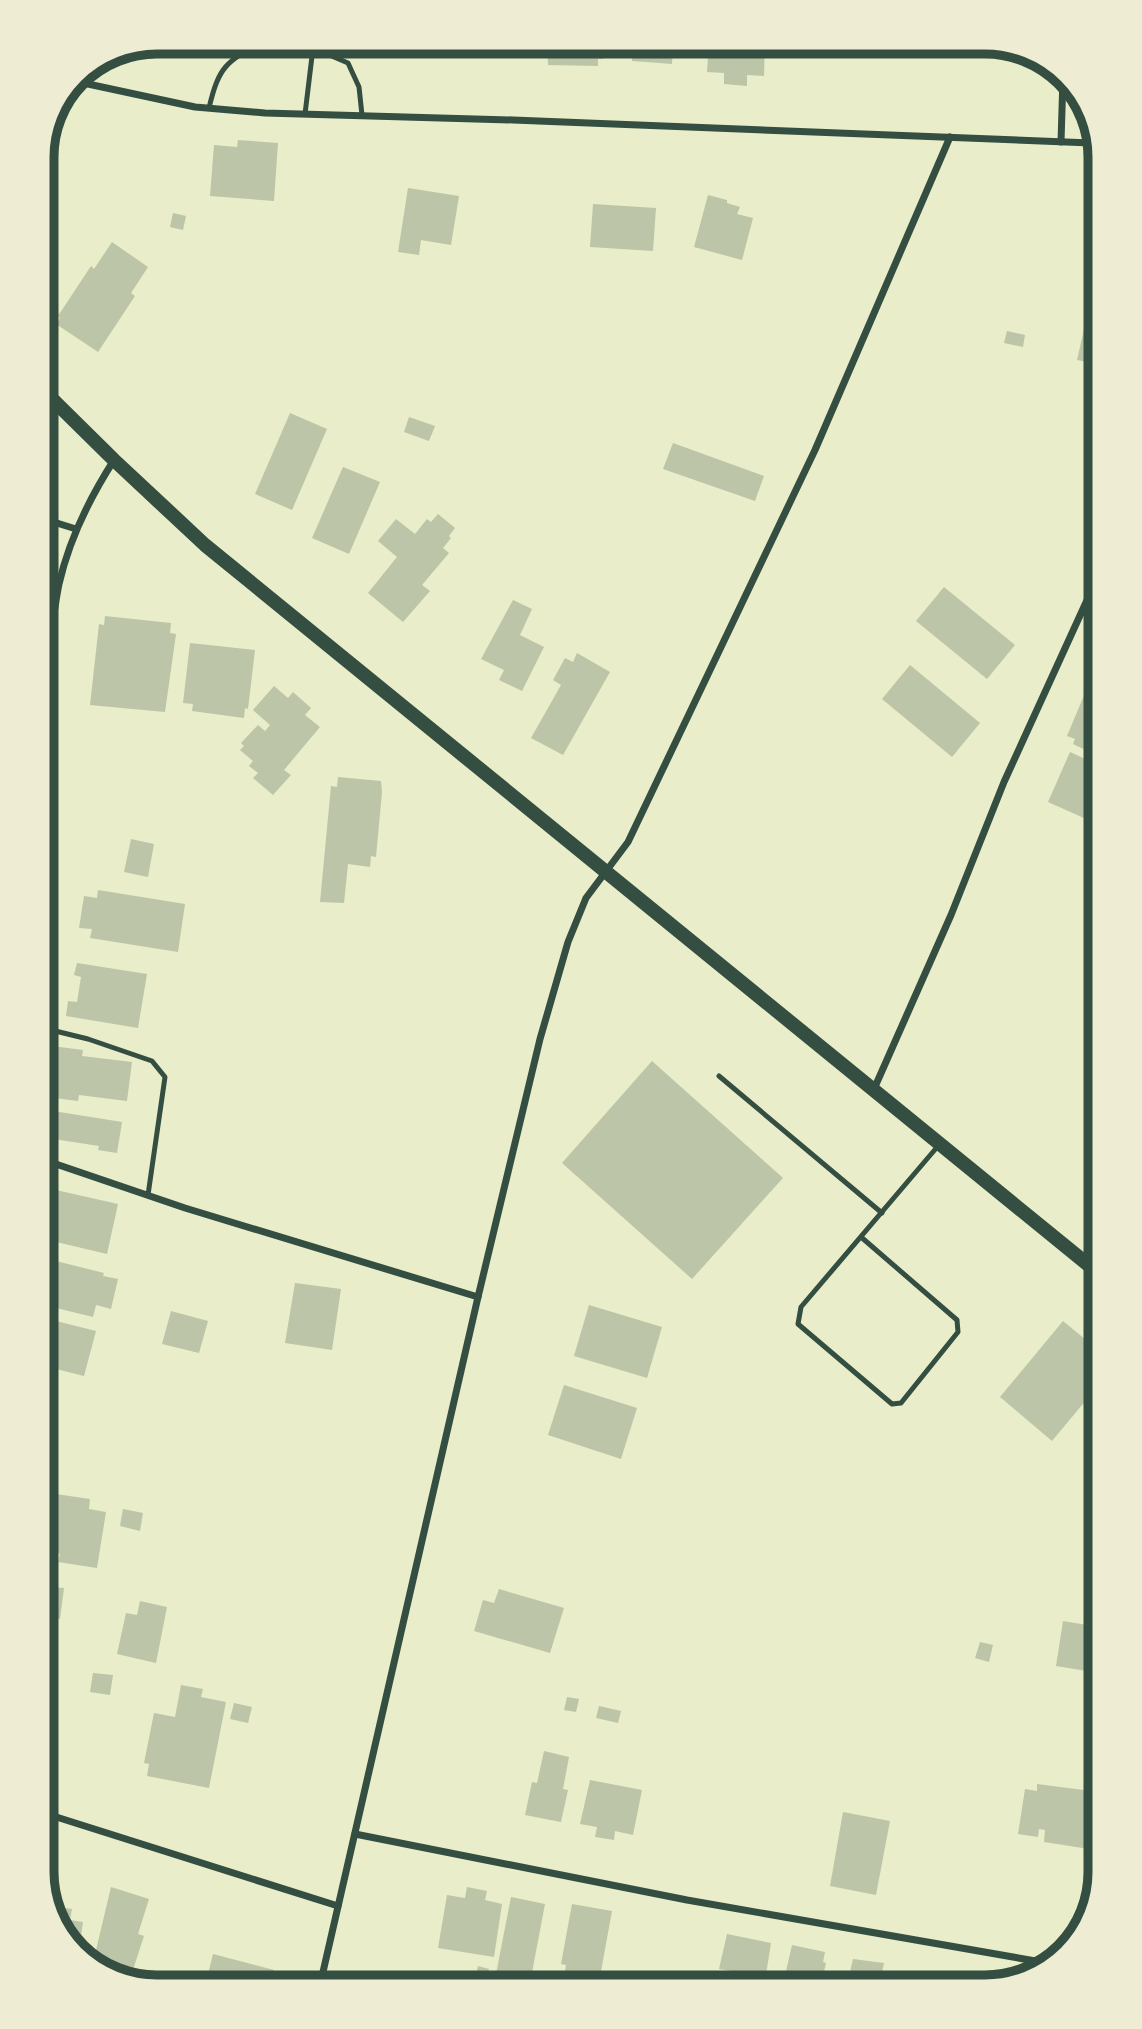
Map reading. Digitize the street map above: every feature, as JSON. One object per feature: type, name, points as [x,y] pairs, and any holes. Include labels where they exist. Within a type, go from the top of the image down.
[{"type":"main road","points":[[54,404],[205,545],[1088,1265]]},
{"type":"street","points":[[86,83],[209,108],[305,114],[1087,143]]},
{"type":"street","points":[[1061,142],[1063,90]]},
{"type":"street","points":[[322,1975],[478,1297],[540,1039],[568,942],[586,898],[628,842],[815,450],[950,137]]},
{"type":"street","points":[[54,625],[60,583],[76,530],[94,492],[114,460]]},
{"type":"street","points":[[54,522],[76,530]]},
{"type":"street","points":[[874,1089],[951,915],[1004,782],[1088,598]]},
{"type":"street","points":[[54,1163],[478,1297]]},
{"type":"street","points":[[54,1816],[338,1906]]},
{"type":"street","points":[[355,1834],[687,1900],[1034,1962]]},
{"type":"lane","points":[[209,108],[215,82],[229,60],[240,54]]},
{"type":"lane","points":[[305,114],[312,54]]},
{"type":"lane","points":[[328,54],[348,62],[359,87],[362,116]]},
{"type":"lane","points":[[54,1031],[88,1039],[152,1061],[165,1077],[148,1195]]},
{"type":"lane","points":[[719,1076],[882,1213]]},
{"type":"lane","points":[[861,1237],[957,1320],[958,1332],[901,1403],[892,1404],[798,1324],[801,1307],[940,1144]]},
{"type":"building","points":[[548,54],[603,54],[603,59],[598,59],[598,66],[548,65]]},
{"type":"building","points":[[632,54],[672,54],[672,64],[632,61]]},
{"type":"building","points":[[708,54],[765,54],[764,76],[747,75],[747,86],[724,84],[724,73],[707,72]]},
{"type":"building","points":[[238,140],[278,143],[274,201],[210,196],[214,145],[237,147]]},
{"type":"building","points":[[408,188],[459,196],[451,245],[421,240],[419,255],[398,252]]},
{"type":"building","points":[[708,195],[727,200],[727,203],[740,207],[737,214],[753,218],[742,260],[694,247]]},
{"type":"building","points":[[593,204],[656,208],[653,251],[590,247]]},
{"type":"building","points":[[173,213],[186,216],[183,230],[170,227]]},
{"type":"building","points":[[112,242],[148,267],[131,293],[135,296],[98,352],[56,324],[60,318],[58,316],[91,266],[94,269]]},
{"type":"building","points":[[1087,316],[1088,316],[1088,362],[1077,360]]},
{"type":"building","points":[[1007,331],[1025,335],[1023,347],[1004,343]]},
{"type":"building","points":[[290,413],[327,429],[292,510],[255,494]]},
{"type":"building","points":[[409,417],[435,426],[429,441],[404,432]]},
{"type":"building","points":[[673,443],[764,476],[755,501],[663,469]]},
{"type":"building","points":[[343,467],[380,482],[349,554],[312,538]]},
{"type":"building","points":[[438,514],[455,528],[443,548],[449,553],[422,585],[430,591],[403,622],[368,593],[397,557],[378,541],[396,519],[415,534],[427,519],[431,522]]},
{"type":"building","points":[[944,587],[1015,645],[987,679],[916,621]]},
{"type":"building","points":[[513,600],[532,609],[520,635],[544,647],[522,691],[499,680],[504,670],[481,659]]},
{"type":"building","points":[[105,616],[171,623],[170,633],[176,634],[165,712],[90,705],[99,624],[104,625]]},
{"type":"building","points":[[190,643],[255,650],[248,709],[245,708],[244,718],[192,711],[193,704],[183,703]]},
{"type":"building","points":[[577,653],[610,672],[563,755],[531,738],[561,685],[553,680],[565,658],[573,662]]},
{"type":"building","points":[[910,665],[980,723],[952,757],[882,699]]},
{"type":"building","points":[[274,686],[288,698],[293,692],[311,708],[305,715],[320,727],[284,770],[291,775],[273,795],[253,778],[258,773],[249,766],[253,761],[240,750],[244,746],[241,743],[258,725],[265,731],[270,725],[253,710]]},
{"type":"building","points":[[1085,693],[1088,694],[1088,751],[1073,744],[1075,739],[1067,736]]},
{"type":"building","points":[[1070,752],[1088,760],[1088,820],[1048,802]]},
{"type":"building","points":[[338,777],[381,781],[376,857],[371,856],[370,867],[348,864],[344,903],[320,902],[331,786],[337,787]]},
{"type":"building","points":[[131,839],[154,844],[148,877],[124,872]]},
{"type":"building","points":[[98,890],[185,904],[178,952],[90,938],[92,929],[79,928],[84,896],[97,898]]},
{"type":"building","points":[[77,963],[147,974],[138,1028],[66,1016],[68,1001],[77,1002],[81,977],[74,975]]},
{"type":"building","points":[[54,1046],[83,1050],[82,1056],[132,1062],[127,1101],[79,1095],[78,1101],[54,1098]]},
{"type":"building","points":[[652,1061],[783,1178],[692,1279],[562,1163]]},
{"type":"building","points":[[54,1111],[122,1122],[117,1153],[98,1150],[99,1146],[54,1139]]},
{"type":"building","points":[[54,1190],[118,1204],[107,1254],[54,1241]]},
{"type":"building","points":[[54,1260],[118,1279],[111,1309],[96,1305],[93,1317],[54,1307]]},
{"type":"building","points":[[295,1283],[341,1289],[332,1350],[285,1343]]},
{"type":"building","points":[[589,1305],[662,1327],[647,1378],[574,1356]]},
{"type":"building","points":[[171,1311],[208,1321],[199,1353],[162,1344]]},
{"type":"building","points":[[54,1320],[96,1331],[84,1376],[54,1368]]},
{"type":"building","points":[[1063,1321],[1088,1342],[1088,1398],[1052,1441],[1000,1397]]},
{"type":"building","points":[[564,1385],[637,1408],[621,1459],[548,1435]]},
{"type":"building","points":[[54,1494],[90,1499],[89,1509],[106,1512],[97,1568],[58,1562],[60,1554],[54,1553]]},
{"type":"building","points":[[123,1509],[143,1513],[140,1531],[120,1526]]},
{"type":"building","points":[[54,1587],[64,1588],[60,1619],[54,1618]]},
{"type":"building","points":[[499,1589],[564,1608],[550,1653],[474,1631],[483,1600],[494,1603]]},
{"type":"building","points":[[140,1601],[167,1607],[156,1663],[117,1654],[126,1613],[137,1615]]},
{"type":"building","points":[[1063,1621],[1088,1625],[1088,1671],[1056,1666]]},
{"type":"building","points":[[980,1642],[993,1645],[989,1662],[975,1658]]},
{"type":"building","points":[[93,1673],[113,1675],[110,1695],[90,1692]]},
{"type":"building","points":[[181,1685],[203,1689],[201,1697],[226,1702],[209,1788],[147,1776],[149,1764],[144,1763],[154,1713],[175,1717]]},
{"type":"building","points":[[567,1697],[579,1699],[576,1712],[564,1710]]},
{"type":"building","points":[[234,1703],[252,1707],[248,1723],[230,1719]]},
{"type":"building","points":[[599,1706],[621,1711],[618,1723],[596,1718]]},
{"type":"building","points":[[544,1751],[569,1757],[563,1789],[568,1790],[561,1822],[525,1815],[532,1782],[537,1783]]},
{"type":"building","points":[[590,1780],[642,1790],[633,1835],[615,1831],[614,1840],[595,1837],[597,1827],[580,1824]]},
{"type":"building","points":[[1037,1784],[1088,1791],[1088,1849],[1044,1842],[1045,1830],[1039,1829],[1038,1837],[1018,1834],[1025,1789],[1037,1791]]},
{"type":"building","points":[[843,1812],[890,1821],[876,1895],[830,1886]]},
{"type":"building","points":[[111,1887],[149,1899],[138,1934],[144,1936],[132,1972],[95,1954]]},
{"type":"building","points":[[467,1887],[487,1891],[485,1900],[502,1904],[494,1957],[438,1948],[447,1895],[465,1898]]},
{"type":"building","points":[[511,1897],[545,1904],[532,1975],[496,1975]]},
{"type":"building","points":[[572,1904],[612,1911],[600,1975],[564,1975],[566,1965],[561,1964]]},
{"type":"building","points":[[62,1908],[72,1909],[70,1920],[83,1922],[80,1940]]},
{"type":"building","points":[[727,1934],[771,1943],[766,1975],[737,1975],[738,1972],[719,1969]]},
{"type":"building","points":[[792,1945],[825,1952],[823,1975],[785,1975]]},
{"type":"building","points":[[213,1954],[274,1970],[273,1975],[208,1975]]},
{"type":"building","points":[[853,1959],[884,1963],[882,1973],[885,1975],[849,1975]]},
{"type":"building","points":[[478,1966],[489,1969],[487,1975],[476,1975]]}]
